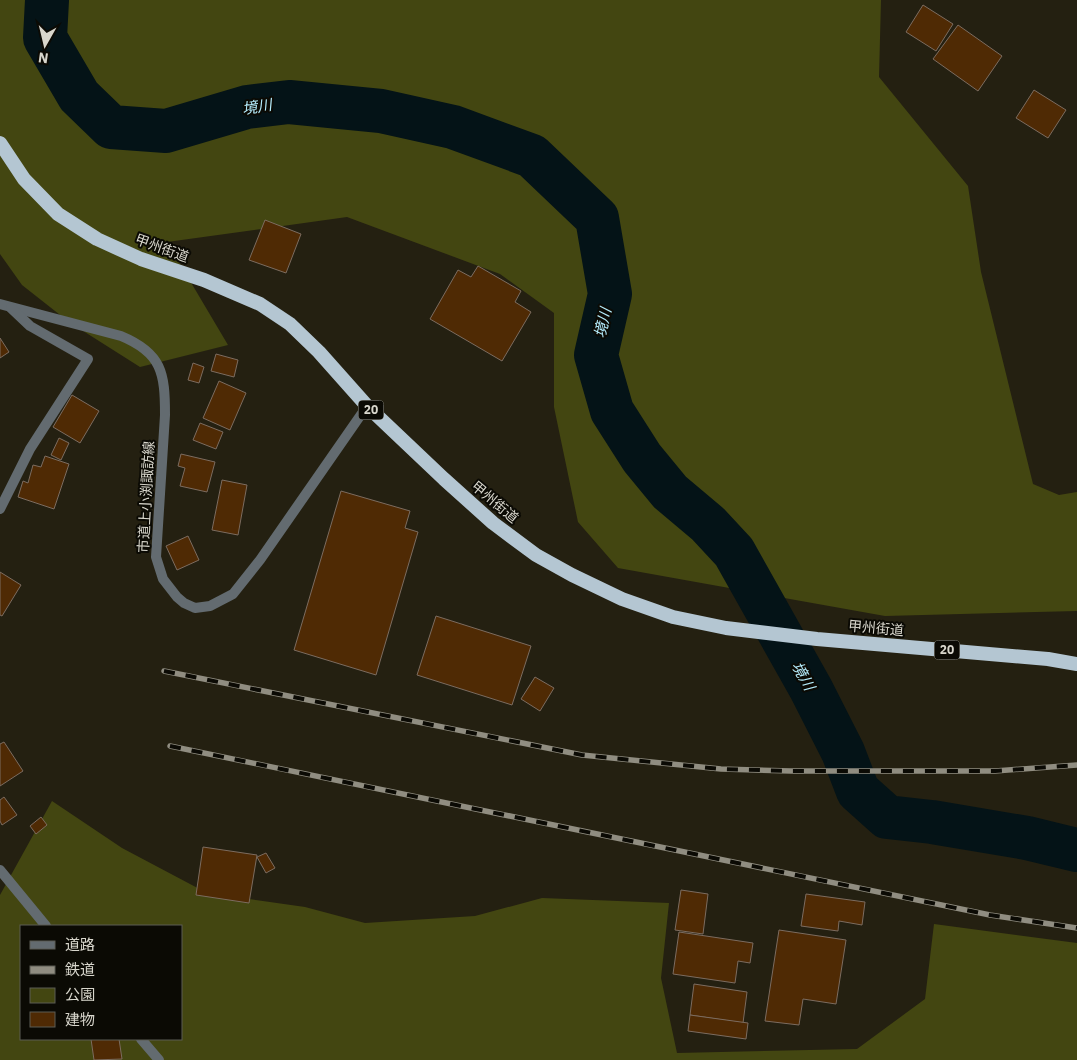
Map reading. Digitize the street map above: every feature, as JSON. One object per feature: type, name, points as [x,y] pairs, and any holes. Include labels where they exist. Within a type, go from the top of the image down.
[{"type":"highway","name":"甲州街道","points":[[0,143],[24,179],[58,214],[97,239],[141,259],[204,280],[260,304],[290,324],[319,352],[367,406],[493,523],[536,556],[622,599],[673,617],[726,628],[818,639],[1048,659],[1077,664]]},
{"type":"street","name":"市道上小渕諏訪線","points":[[5,306],[120,336],[137,342],[155,358],[161,373],[165,396],[156,557],[163,579],[167,585],[184,602],[195,608],[210,606],[232,594],[260,560],[367,406]]},
{"type":"street","points":[[0,509],[30,449],[88,359],[30,326],[5,306]]},
{"type":"street","points":[[0,870],[45,925]]},
{"type":"street","points":[[142,1040],[159,1060]]},
{"type":"green space","points":[[0,0],[881,0],[879,77],[968,186],[981,272],[1033,484],[1059,495],[1077,492],[1077,611],[885,616],[618,568],[578,522],[554,407],[554,313],[500,274],[347,217],[167,242],[228,345],[140,367],[69,322],[22,285],[0,254]]},
{"type":"green space","points":[[52,801],[122,848],[207,893],[305,907],[365,923],[475,916],[542,898],[669,903],[661,978],[677,1053],[857,1049],[925,999],[934,924],[1077,943],[1077,1060],[0,1060],[0,895]]},
{"type":"building","points":[[923,5],[953,24],[936,51],[906,32]]},
{"type":"building","points":[[958,25],[1002,56],[978,91],[933,59]]},
{"type":"building","points":[[1034,90],[1066,110],[1048,138],[1016,118]]},
{"type":"building","points":[[265,220],[301,234],[286,273],[249,260]]},
{"type":"building","points":[[478,266],[521,291],[515,302],[531,312],[502,361],[430,319],[458,270],[471,277]]},
{"type":"building","points":[[0,338],[9,352],[0,358]]},
{"type":"building","points":[[216,354],[238,360],[234,377],[211,371]]},
{"type":"building","points":[[193,363],[204,367],[199,383],[188,380]]},
{"type":"building","points":[[219,381],[246,393],[230,430],[203,418]]},
{"type":"building","points":[[72,395],[99,411],[80,443],[53,427]]},
{"type":"building","points":[[200,423],[223,432],[216,449],[193,440]]},
{"type":"building","points":[[59,438],[69,443],[61,460],[51,455]]},
{"type":"building","points":[[181,454],[215,462],[207,492],[180,486],[185,468],[178,466]]},
{"type":"building","points":[[45,456],[69,464],[54,509],[18,497],[23,481],[28,483],[33,465],[41,467]]},
{"type":"building","points":[[222,480],[247,485],[238,535],[212,530]]},
{"type":"building","points":[[341,491],[410,511],[405,528],[418,532],[376,675],[294,650]]},
{"type":"building","points":[[188,536],[199,560],[177,570],[166,546]]},
{"type":"building","points":[[0,572],[21,585],[2,616],[0,615]]},
{"type":"building","points":[[436,616],[531,646],[512,705],[417,675]]},
{"type":"building","points":[[535,677],[554,688],[540,711],[521,699]]},
{"type":"building","points":[[4,742],[23,771],[0,786],[0,744]]},
{"type":"building","points":[[4,797],[17,815],[2,825],[0,821],[0,800]]},
{"type":"building","points":[[41,817],[47,825],[36,834],[30,826]]},
{"type":"building","points":[[203,847],[257,855],[249,903],[196,895]]},
{"type":"building","points":[[266,853],[275,868],[266,873],[257,857]]},
{"type":"building","points":[[681,890],[708,894],[703,934],[675,930]]},
{"type":"building","points":[[806,894],[865,902],[862,925],[839,921],[838,931],[801,926]]},
{"type":"building","points":[[779,930],[846,940],[836,1004],[803,999],[799,1025],[765,1021]]},
{"type":"building","points":[[679,932],[753,943],[750,963],[738,961],[735,983],[673,974]]},
{"type":"building","points":[[694,984],[747,992],[743,1023],[690,1015]]},
{"type":"building","points":[[690,1015],[748,1023],[746,1039],[688,1031]]},
{"type":"building","points":[[91,1040],[119,1040],[122,1059],[94,1060]]},
{"type":"waterway","name":"境川","points":[[47,0],[45,38],[79,96],[111,127],[166,131],[247,107],[289,102],[381,111],[453,127],[532,156],[597,218],[610,294],[596,355],[612,411],[642,458],[670,492],[708,524],[734,552],[811,689],[843,752],[858,791],[887,817],[932,822],[1027,838],[1077,850]]},
{"type":"railway","points":[[164,671],[582,755],[721,769],[791,771],[995,771],[1077,765]]},
{"type":"railway","points":[[170,746],[990,915],[1077,928]]}]
